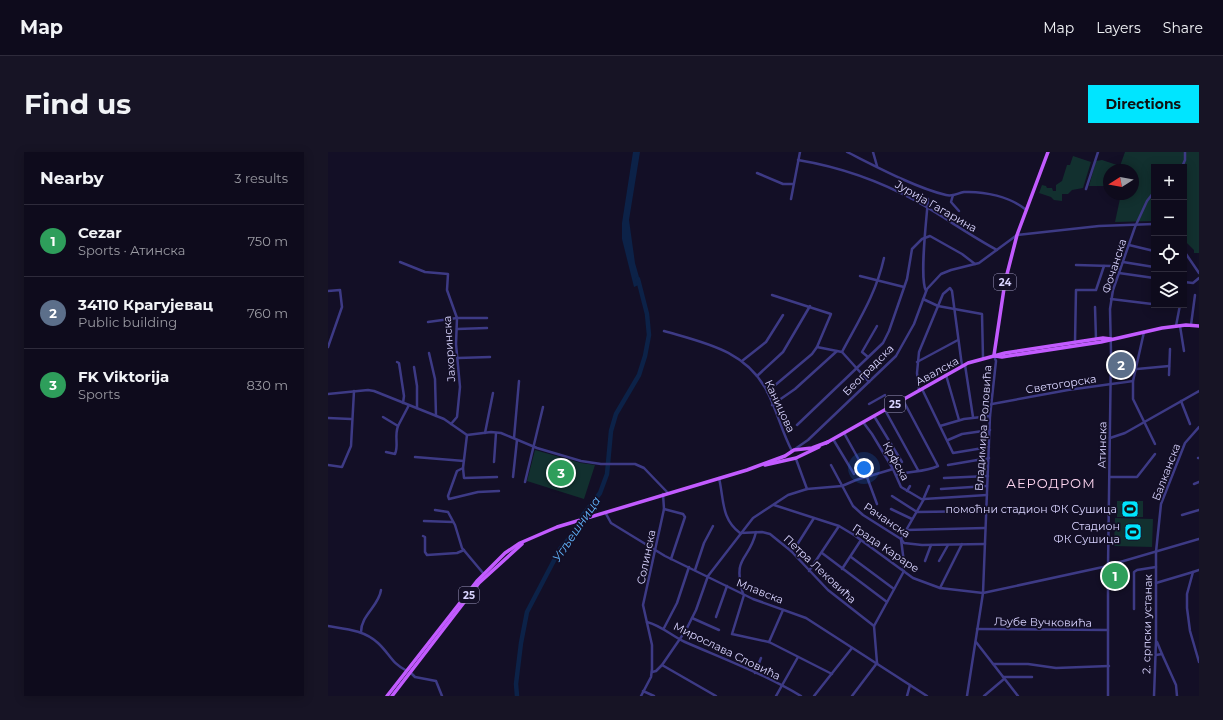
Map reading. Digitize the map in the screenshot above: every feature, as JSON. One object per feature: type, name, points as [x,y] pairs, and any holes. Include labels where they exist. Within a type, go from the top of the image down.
[{"type":"main road","name":"24","points":[[1017,235],[1048,152]]},
{"type":"main road","name":"Владимира Роловића","points":[[994,355],[1005,282],[1017,235]]},
{"type":"main road","name":"Авалска","points":[[994,355],[1010,356],[1101,342],[1144,331],[1178,326],[1199,326]]},
{"type":"main road","name":"Авалска","points":[[828,442],[946,375],[983,358],[1075,342],[1096,339],[1111,339]]},
{"type":"main road","name":"25","points":[[762,465],[793,451],[828,442]]},
{"type":"main road","name":"25","points":[[392,696],[444,622],[483,573],[505,553],[526,540],[549,529],[668,492],[762,465],[795,458],[828,442]]},
{"type":"main road","points":[[793,451],[795,458]]},
{"type":"main road","points":[[793,451],[799,454],[795,458]]},
{"type":"main road","name":"25","points":[[387,696],[409,672],[479,583],[526,540]]},
{"type":"street","points":[[791,199],[800,152]]},
{"type":"street","points":[[847,152],[928,188],[953,196],[972,192],[1002,197],[1014,201],[1026,209]]},
{"type":"street","points":[[873,152],[877,166]]},
{"type":"street","points":[[1086,189],[1098,152]]},
{"type":"street","points":[[1183,164],[1185,152]]},
{"type":"street","name":"Јурија Гагарина","points":[[798,160],[831,166],[886,187],[927,208],[997,250]]},
{"type":"street","points":[[758,173],[783,184],[793,184]]},
{"type":"street","points":[[953,196],[951,202],[959,211]]},
{"type":"street","name":"Фочанска","points":[[1111,339],[1111,299],[1137,223],[1151,196]]},
{"type":"street","points":[[926,291],[924,272],[928,199]]},
{"type":"street","points":[[1017,235],[1137,223],[1151,224]]},
{"type":"street","name":"Београдска","points":[[793,451],[808,440],[893,359],[901,348],[914,324],[926,291],[931,283],[943,273],[975,264],[1017,235]]},
{"type":"street","points":[[797,424],[883,343],[890,331],[904,287],[909,270],[912,249],[925,237],[933,237],[962,254],[975,264]]},
{"type":"street","points":[[1129,245],[1151,250]]},
{"type":"street","points":[[1187,255],[1199,273]]},
{"type":"street","points":[[842,352],[872,298],[879,280],[884,258]]},
{"type":"street","name":"Јахоринска","points":[[400,262],[425,272],[448,274],[447,290],[457,318],[460,387],[457,417],[451,424]]},
{"type":"street","points":[[1123,262],[1151,267]]},
{"type":"street","points":[[1076,265],[1104,266],[1151,277]]},
{"type":"street","points":[[1075,342],[1076,290],[1097,290],[1104,266]]},
{"type":"street","points":[[860,276],[904,287]]},
{"type":"street","points":[[1187,282],[1192,283],[1199,278]]},
{"type":"street","points":[[973,418],[958,340],[952,289],[948,289],[944,293],[938,306],[919,352],[917,362],[921,390],[953,452],[989,447]]},
{"type":"street","points":[[328,291],[340,290],[342,307],[328,347]]},
{"type":"street","points":[[767,392],[802,363],[817,347],[831,314],[772,295]]},
{"type":"street","points":[[1192,325],[1195,295]]},
{"type":"street","points":[[923,299],[938,306],[982,314],[983,358]]},
{"type":"street","points":[[1111,299],[1151,304]]},
{"type":"street","points":[[757,376],[783,352],[810,306]]},
{"type":"street","points":[[1095,307],[1096,339]]},
{"type":"street","points":[[1180,308],[1178,326],[1184,351]]},
{"type":"street","points":[[742,361],[766,342],[783,315]]},
{"type":"street","points":[[428,322],[457,318],[487,318]]},
{"type":"street","points":[[868,357],[862,352],[877,326]]},
{"type":"street","points":[[457,329],[488,328]]},
{"type":"street","name":"Каницова","points":[[664,331],[724,350],[742,361],[757,376],[767,392],[793,451]]},
{"type":"street","points":[[1144,331],[1137,369],[1133,381],[1133,400],[1145,421],[1155,444]]},
{"type":"street","name":"Атинска","points":[[1108,696],[1111,339]]},
{"type":"street","points":[[917,362],[958,340]]},
{"type":"street","points":[[817,347],[842,352],[869,382]]},
{"type":"street","points":[[1169,375],[1170,349]]},
{"type":"street","points":[[772,405],[795,389],[837,352]]},
{"type":"street","points":[[429,353],[436,379],[436,416]]},
{"type":"street","name":"Владимира Роловића","points":[[967,696],[983,593],[990,416],[996,361],[994,355]]},
{"type":"street","points":[[458,358],[490,357]]},
{"type":"street","points":[[397,362],[400,363],[402,372],[403,403]]},
{"type":"street","points":[[1137,369],[1169,366]]},
{"type":"street","points":[[414,367],[417,386],[417,408]]},
{"type":"street","points":[[946,375],[959,420]]},
{"type":"street","points":[[512,477],[516,439],[519,381]]},
{"type":"street","name":"Светогорска","points":[[992,404],[1062,391],[1133,381]]},
{"type":"street","points":[[328,465],[342,467],[351,446],[351,419],[354,391]]},
{"type":"street","points":[[328,394],[354,391],[374,391],[436,416],[467,435],[496,433],[516,439],[534,447],[581,461],[601,464],[627,464],[639,466],[668,492]]},
{"type":"street","points":[[1110,438],[1145,421],[1199,391]]},
{"type":"street","points":[[485,433],[493,393]]},
{"type":"street","points":[[869,404],[885,395]]},
{"type":"street","points":[[896,475],[918,470],[929,470],[938,466],[903,399]]},
{"type":"street","points":[[1181,401],[1190,424]]},
{"type":"street","points":[[386,452],[396,454],[397,446],[395,433],[409,405]]},
{"type":"street","points":[[526,482],[543,407]]},
{"type":"street","points":[[885,410],[918,470]]},
{"type":"street","points":[[874,416],[902,462]]},
{"type":"street","points":[[940,426],[959,420],[990,416]]},
{"type":"street","points":[[383,417],[398,426]]},
{"type":"street","points":[[328,418],[351,419]]},
{"type":"street","name":"Крфска","points":[[862,422],[872,434],[893,468],[901,487],[923,500]]},
{"type":"street","name":"Балканска","points":[[1156,552],[1162,498],[1185,443],[1199,427]]},
{"type":"street","points":[[948,440],[962,434],[990,430]]},
{"type":"street","points":[[494,462],[496,433]]},
{"type":"street","points":[[844,433],[867,477],[877,504]]},
{"type":"street","points":[[467,435],[463,468],[464,478],[497,477]]},
{"type":"street","points":[[833,439],[854,474]]},
{"type":"street","points":[[1110,477],[1138,476],[1155,454]]},
{"type":"street","points":[[415,457],[464,461]]},
{"type":"street","points":[[795,458],[807,489]]},
{"type":"street","points":[[948,465],[989,458]]},
{"type":"street","name":"Рачанска","points":[[831,465],[854,506],[860,513],[901,539],[904,543],[931,545],[985,544]]},
{"type":"street","points":[[463,468],[457,471],[448,496],[449,499],[478,492],[499,491]]},
{"type":"street","points":[[652,672],[656,671],[662,665],[680,639],[692,618],[708,576],[753,518],[784,498],[807,489],[842,486],[893,468]]},
{"type":"street","points":[[944,478],[988,476]]},
{"type":"street","points":[[719,478],[725,514],[730,523],[740,533]]},
{"type":"street","points":[[1194,484],[1199,482]]},
{"type":"street","points":[[907,491],[910,486]]},
{"type":"street","points":[[852,696],[877,663],[874,626],[903,571],[904,562],[901,539],[917,512],[929,486]]},
{"type":"street","points":[[941,488],[987,486]]},
{"type":"street","name":"Солинска","points":[[641,696],[652,672],[652,645],[642,605],[656,550],[664,509],[663,494]]},
{"type":"street","points":[[923,500],[987,495]]},
{"type":"street","points":[[892,496],[917,512],[986,511]]},
{"type":"street","points":[[784,498],[783,504],[786,507]]},
{"type":"street","name":"Града Караре","points":[[774,505],[786,507],[839,526],[913,578],[940,588],[983,593],[1108,566],[1199,539]]},
{"type":"street","points":[[664,509],[683,514],[685,517],[671,559]]},
{"type":"street","points":[[891,509],[912,519]]},
{"type":"street","points":[[435,510],[447,511],[464,550],[483,573]]},
{"type":"street","points":[[1182,515],[1199,510]]},
{"type":"street","name":"Млавска","points":[[605,512],[612,523],[671,559],[743,594],[806,618],[927,696]]},
{"type":"street","points":[[791,551],[795,548],[814,518]]},
{"type":"street","points":[[424,521],[453,522]]},
{"type":"street","points":[[694,570],[704,543],[713,526]]},
{"type":"street","points":[[809,571],[839,526]]},
{"type":"street","points":[[906,530],[986,528]]},
{"type":"street","points":[[756,532],[738,571],[743,594],[732,634],[768,642],[832,674]]},
{"type":"street","name":"Петра Лековића","points":[[740,533],[756,532],[770,534],[791,551],[809,571],[845,605],[874,626]]},
{"type":"street","points":[[423,536],[425,537],[425,552],[427,555],[458,553],[464,550]]},
{"type":"street","points":[[842,569],[861,540]]},
{"type":"street","points":[[940,588],[962,544]]},
{"type":"street","points":[[925,561],[931,545]]},
{"type":"street","points":[[939,561],[948,545]]},
{"type":"street","name":"2. српски устанак","points":[[1154,696],[1156,655],[1156,552]]},
{"type":"street","points":[[822,553],[887,602]]},
{"type":"street","points":[[851,557],[894,589]]},
{"type":"street","points":[[1134,609],[1134,572],[1137,570],[1156,567]]},
{"type":"street","name":"Мирослава Словића","points":[[689,568],[677,603],[664,628],[680,639],[781,685],[800,696]]},
{"type":"street","points":[[1156,583],[1199,570]]},
{"type":"street","points":[[1193,572],[1187,594],[1187,608],[1190,631],[1199,662]]},
{"type":"street","points":[[716,617],[727,586]]},
{"type":"street","points":[[361,632],[363,622],[380,599],[381,590]]},
{"type":"street","points":[[768,642],[783,610]]},
{"type":"street","points":[[692,618],[718,630]]},
{"type":"street","points":[[647,622],[664,628]]},
{"type":"street","points":[[328,626],[361,632],[379,644],[396,664],[415,677],[436,681],[442,696]]},
{"type":"street","name":"Љубе Вучковића","points":[[977,629],[1108,630]]},
{"type":"street","points":[[1156,641],[1176,685],[1177,696]]},
{"type":"street","points":[[976,642],[1018,696]]},
{"type":"street","points":[[814,696],[852,648]]},
{"type":"street","points":[[1156,655],[1162,654]]},
{"type":"street","points":[[776,696],[798,657]]},
{"type":"street","points":[[755,673],[761,658]]},
{"type":"street","points":[[994,664],[1028,664],[1056,668],[1108,666]]},
{"type":"street","points":[[662,665],[716,696]]},
{"type":"street","points":[[984,696],[1004,678],[1032,677]]},
{"type":"street","points":[[907,696],[910,685]]},
{"type":"street","points":[[644,691],[654,696]]},
{"type":"green space","points":[[1125,152],[1199,152],[1199,253],[1194,253],[1194,250],[1187,243],[1187,164],[1151,164],[1151,221],[1115,222],[1120,200],[1139,200],[1139,164],[1121,164]]},
{"type":"green space","points":[[1073,156],[1091,162],[1083,188],[1072,190],[1068,194],[1062,194],[1062,201],[1054,200],[1051,197],[1039,193],[1042,185],[1056,191],[1056,185],[1062,181],[1067,165],[1070,165]]},
{"type":"green space","points":[[1102,160],[1114,164],[1103,164],[1103,186],[1089,186],[1096,161]]},
{"type":"green space","points":[[535,450],[581,463],[595,465],[584,499],[527,481]]},
{"type":"green space","name":"помоћни стадион ФК Сушица","points":[[1117,501],[1143,501],[1143,517],[1117,517]]},
{"type":"green space","name":"Стадион ФК Сушица","points":[[1115,518],[1153,519],[1152,547],[1114,546]]},
{"type":"water","points":[[633,152],[640,152],[629,220],[635,263],[641,284],[634,287],[622,239],[622,223]]},
{"type":"waterway","name":"Угљешница","points":[[517,696],[516,684],[521,643],[527,612],[560,549],[572,535],[583,515],[600,493],[607,474],[611,431],[616,414],[639,375],[645,356],[649,335],[647,314],[638,279]]},
{"type":"place","name":"34110 Крагујевац","points":[[1121,365]]},
{"type":"place","name":"FK Viktorija","points":[[561,473]]},
{"type":"place","name":"помоћни стадион ФК Сушица","points":[[1130,509]]},
{"type":"place","name":"Стадион ФК Сушица","points":[[1133,532]]},
{"type":"place","name":"Cezar","points":[[1115,576]]},
{"type":"district","name":"АЕРОДРОМ","points":[[1051,483]]}]
